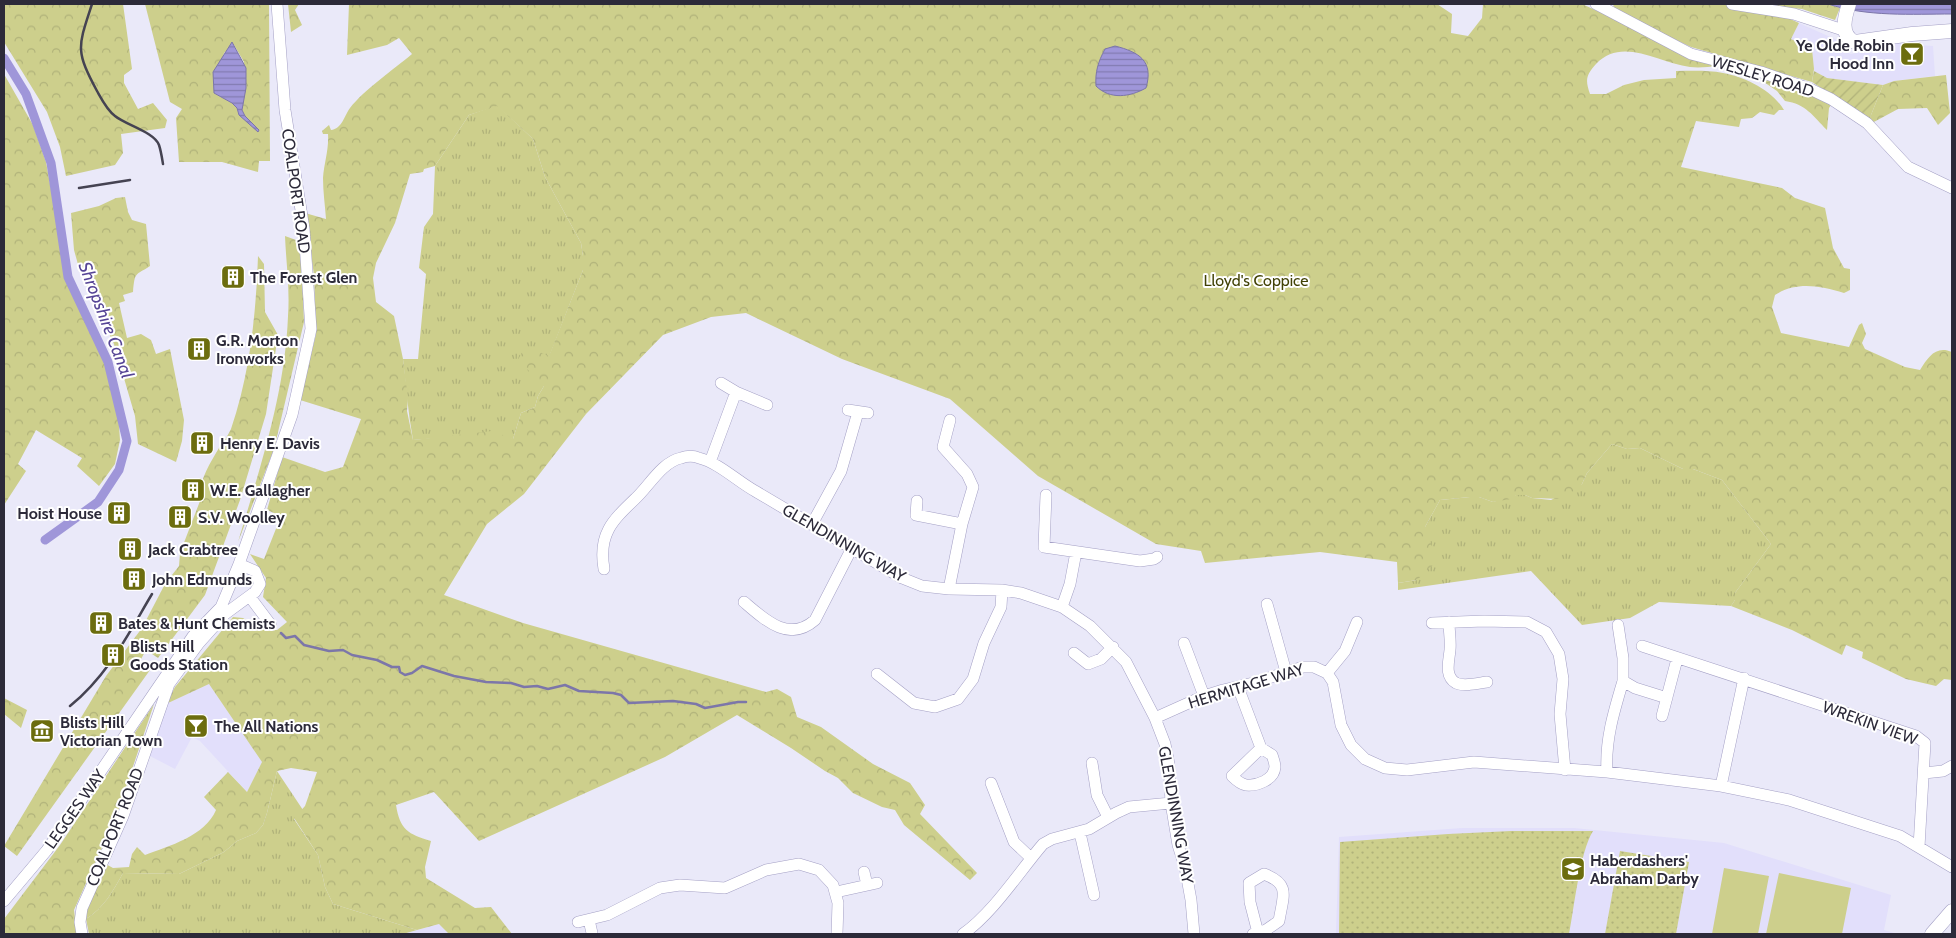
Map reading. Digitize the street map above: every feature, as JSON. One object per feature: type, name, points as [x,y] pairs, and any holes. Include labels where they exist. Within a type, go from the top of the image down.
[{"type":"main road","points":[[1847,17],[1850,40],[1855,42],[1912,34],[1952,32]]},
{"type":"main road","points":[[1932,934],[1952,911]]},
{"type":"street","name":"COALPORT ROAD","points":[[239,564],[261,516],[292,415],[311,329],[304,229],[285,110],[277,4]]},
{"type":"street","name":"WESLEY ROAD","points":[[1596,4],[1611,8],[1691,54],[1770,75],[1810,89],[1831,99],[1867,123],[1888,148],[1908,166],[1952,188]]},
{"type":"street","points":[[1732,4],[1794,14],[1847,17]]},
{"type":"street","points":[[721,383],[736,392],[767,405]]},
{"type":"street","points":[[710,462],[736,392]]},
{"type":"street","points":[[812,524],[841,471],[858,412]]},
{"type":"street","points":[[949,589],[962,524],[973,487],[967,474],[943,448],[950,420]]},
{"type":"street","name":"GLENDINNING WAY","points":[[604,569],[601,552],[608,528],[618,515],[649,486],[664,467],[679,458],[689,457],[710,462],[753,490],[902,578],[922,586],[949,589],[1002,590],[1021,593],[1062,607],[1090,626],[1126,662],[1155,718],[1165,744],[1169,764],[1171,803],[1178,845],[1185,867],[1191,900],[1194,934]]},
{"type":"street","points":[[1046,495],[1044,547],[1140,561],[1157,557]]},
{"type":"street","points":[[917,501],[916,514],[962,524]]},
{"type":"street","points":[[744,602],[759,615],[785,630],[796,630],[806,627],[814,620],[852,548]]},
{"type":"street","points":[[1062,607],[1070,584],[1076,552]]},
{"type":"street","points":[[239,564],[255,572],[260,584],[250,597],[271,625]]},
{"type":"street","name":"LEGGES WAY","points":[[4,901],[47,850],[193,636],[221,607],[239,564]]},
{"type":"street","points":[[877,674],[914,703],[935,707],[958,700],[973,679],[984,643],[1001,607],[1002,590]]},
{"type":"street","name":"COALPORT ROAD","points":[[82,934],[80,922],[82,908],[123,816],[169,684],[199,643],[219,621],[237,604],[250,597]]},
{"type":"street","points":[[1267,604],[1286,672]]},
{"type":"street","points":[[1327,673],[1345,651],[1358,622]]},
{"type":"street","points":[[1449,622],[1449,675],[1456,683],[1487,682]]},
{"type":"street","points":[[1432,623],[1527,622],[1546,632],[1559,654],[1563,679],[1560,714],[1565,770]]},
{"type":"street","points":[[1618,625],[1623,658],[1623,682],[1610,729],[1606,756],[1607,772],[1721,786],[1789,800],[1900,836],[1952,866]]},
{"type":"street","points":[[1184,643],[1204,696]]},
{"type":"street","name":"WREKIN VIEW","points":[[1642,646],[1916,736],[1925,744],[1919,847]]},
{"type":"street","points":[[1074,653],[1088,664],[1101,659],[1113,648]]},
{"type":"street","points":[[1662,716],[1678,659]]},
{"type":"street","name":"HERMITAGE WAY","points":[[1155,718],[1204,696],[1308,666],[1327,673],[1335,686],[1340,719],[1348,740],[1359,754],[1380,766],[1402,770],[1474,762],[1607,772]]},
{"type":"street","points":[[1721,786],[1744,678]]},
{"type":"street","points":[[1623,682],[1635,688],[1667,698]]},
{"type":"street","points":[[1238,687],[1261,748]]},
{"type":"street","points":[[1092,763],[1097,795],[1108,817]]},
{"type":"street","points":[[1924,773],[1943,771],[1952,766]]},
{"type":"street","points":[[991,783],[1014,842],[1031,858]]},
{"type":"street","points":[[963,934],[971,928],[999,897],[1043,844],[1052,839],[1080,833],[1129,807],[1171,803]]},
{"type":"street","points":[[1080,833],[1094,895]]},
{"type":"street","points":[[592,933],[583,921],[607,915],[660,888],[680,884],[725,888],[766,870],[792,864],[806,865],[819,870],[829,879],[836,892],[838,903],[837,934]]},
{"type":"street","points":[[836,892],[872,884],[864,872]]},
{"type":"street","points":[[1264,874],[1277,879],[1284,891],[1279,921],[1255,933],[1249,883],[1264,874]]},
{"type":"shaded area","points":[[1828,4],[1952,4],[1952,14],[1874,13]]},
{"type":"shaded area","points":[[1799,23],[1837,40],[1843,50],[1851,54],[1879,45],[1910,41],[1917,45],[1933,46],[1935,76],[1894,81],[1883,85],[1827,78],[1814,71],[1812,49],[1791,39]]},
{"type":"shaded area","points":[[232,42],[246,68],[246,88],[242,110],[245,116],[259,130],[258,132],[239,115],[237,108],[232,103],[214,93],[213,72]]},
{"type":"shaded area","points":[[1115,46],[1131,51],[1143,59],[1148,71],[1146,88],[1120,96],[1107,93],[1096,86],[1099,63],[1105,49]]},
{"type":"shaded area","points":[[209,684],[262,762],[247,792],[200,741],[192,737],[175,769],[148,755],[166,704]]},
{"type":"shaded area","name":"Haberdashers' Abraham Darby","points":[[1462,828],[1574,828],[1724,843],[1891,895],[1884,930],[1898,934],[1336,934],[1339,837]]},
{"type":"shaded area","points":[[439,924],[449,934],[403,934]]},
{"type":"green space","points":[[4,4],[123,4],[132,69],[124,75],[124,83],[138,109],[153,103],[167,120],[165,128],[121,134],[123,153],[115,165],[66,176],[60,147],[47,112],[4,42]]},
{"type":"green space","points":[[145,4],[269,4],[270,161],[259,161],[258,172],[222,162],[179,162],[176,118],[182,109],[170,102]],"holes":[[[234,45],[244,62],[242,110],[245,116],[259,130],[239,115],[237,108],[232,103],[214,93],[224,53]]]},
{"type":"green space","points":[[288,4],[299,4],[295,10],[302,25],[291,32]]},
{"type":"green space","name":"Lloyd's Coppice","points":[[349,4],[1437,4],[1452,14],[1451,33],[1468,36],[1482,18],[1483,4],[1582,4],[1717,66],[1690,67],[1641,54],[1617,52],[1606,56],[1590,71],[1587,85],[1590,94],[1606,94],[1624,85],[1644,80],[1676,78],[1676,71],[1711,71],[1749,81],[1772,96],[1784,110],[1779,110],[1774,115],[1760,112],[1752,118],[1741,119],[1739,127],[1696,121],[1681,167],[1782,188],[1795,198],[1825,208],[1833,248],[1844,268],[1850,269],[1850,290],[1844,293],[1826,288],[1800,286],[1775,295],[1772,307],[1781,333],[1849,347],[1859,325],[1862,323],[1866,334],[1862,343],[1865,349],[1905,367],[1920,370],[1929,357],[1937,351],[1946,350],[1952,352],[1952,680],[1944,679],[1936,686],[1906,679],[1862,658],[1863,652],[1846,645],[1842,655],[1792,630],[1731,606],[1735,600],[1735,593],[1771,544],[1722,480],[1693,469],[1683,469],[1640,448],[1627,449],[1612,444],[1587,473],[1582,484],[1562,499],[1532,498],[1525,495],[1516,495],[1511,499],[1493,502],[1479,497],[1440,500],[1425,527],[1437,561],[1417,580],[1398,583],[1397,562],[1320,552],[1205,563],[1201,551],[1156,544],[1038,476],[950,399],[842,359],[746,313],[711,317],[663,335],[586,414],[524,494],[487,524],[444,595],[523,623],[766,692],[777,689],[791,697],[797,717],[821,727],[873,764],[910,783],[925,805],[920,814],[977,873],[970,880],[904,825],[895,810],[882,807],[853,793],[838,778],[737,715],[665,757],[479,841],[434,792],[396,805],[400,820],[406,830],[431,841],[425,867],[426,878],[475,908],[491,907],[512,934],[449,934],[439,924],[417,930],[333,904],[325,887],[318,855],[294,818],[305,806],[317,772],[291,768],[277,771],[263,825],[256,833],[237,841],[224,852],[179,874],[123,873],[112,893],[86,919],[87,908],[104,863],[113,868],[129,867],[132,854],[137,847],[145,855],[175,844],[195,833],[204,827],[216,810],[204,797],[228,772],[247,792],[262,762],[209,684],[166,704],[175,687],[233,617],[243,618],[260,629],[277,630],[287,622],[263,597],[266,578],[250,554],[264,559],[281,516],[267,510],[282,457],[325,472],[343,467],[361,419],[300,400],[316,334],[314,275],[305,213],[326,219],[323,178],[328,134],[323,134],[322,131],[329,125],[331,130],[338,127],[350,108],[363,94],[412,54],[399,38],[387,45],[347,55]],"holes":[[[497,106],[533,139],[545,177],[581,243],[583,256],[583,270],[549,356],[525,346],[518,360],[544,386],[538,396],[535,407],[521,413],[513,439],[492,431],[413,440],[407,411],[408,398],[403,359],[394,316],[376,302],[373,278],[376,263],[395,223],[410,174],[423,172],[424,169],[435,166],[469,115]]]},
{"type":"green space","points":[[1613,4],[1828,4],[1840,8],[1835,20],[1802,9],[1790,8],[1788,18],[1799,23],[1791,39],[1812,49],[1814,69],[1812,82],[1691,47],[1615,11]]},
{"type":"green space","points":[[1814,71],[1827,78],[1883,85],[1869,120],[1812,82]]},
{"type":"green space","points":[[4,74],[33,125],[46,162],[69,286],[89,318],[107,364],[118,411],[120,440],[115,464],[99,486],[77,466],[82,458],[36,430],[18,464],[26,471],[4,505]]},
{"type":"green space","points":[[1762,75],[1807,91],[1831,105],[1829,108],[1827,130],[1804,108],[1785,101],[1777,91],[1761,80]]},
{"type":"green space","points":[[1946,75],[1950,113],[1938,125],[1927,108],[1898,109],[1872,123],[1869,120],[1883,85],[1894,81]]},
{"type":"green space","points":[[497,105],[533,139],[545,177],[581,243],[583,270],[549,357],[544,386],[538,396],[535,407],[521,413],[513,439],[450,437],[413,440],[403,359],[418,359],[426,274],[419,268],[424,227],[433,214],[435,166],[469,115]]},
{"type":"green space","points":[[125,197],[132,220],[146,224],[150,266],[137,275],[134,280],[133,292],[123,295],[125,301],[119,303],[127,338],[141,334],[151,340],[156,354],[170,349],[184,420],[182,441],[176,462],[138,444],[135,416],[114,344],[79,268],[74,250],[71,213],[99,206],[116,198]]},
{"type":"green space","points":[[285,236],[296,240],[301,250],[304,322],[274,449],[238,542],[270,430],[282,373],[288,306]]},
{"type":"green space","points":[[258,256],[264,264],[265,312],[278,335],[266,414],[240,500],[205,595],[158,658],[146,650],[140,661],[150,670],[17,856],[4,846],[106,676],[142,628],[165,584],[179,566],[180,553],[200,501],[202,481],[231,429],[238,408],[254,322]]},
{"type":"green space","points":[[1612,444],[1627,449],[1640,448],[1683,469],[1693,469],[1722,480],[1771,544],[1735,593],[1735,600],[1731,606],[1659,602],[1630,618],[1582,625],[1531,571],[1398,590],[1398,583],[1417,580],[1425,527],[1440,500],[1479,497],[1493,502],[1516,495],[1525,495],[1532,498],[1551,500],[1582,484],[1587,473]]},
{"type":"green space","points":[[4,698],[27,710],[21,728],[4,714]]},
{"type":"green space","points":[[154,704],[117,814],[74,910],[77,934],[4,934],[4,919],[60,845]]},
{"type":"green space","points":[[277,771],[303,810],[294,819],[318,855],[325,887],[333,904],[417,930],[403,934],[89,934],[86,919],[112,893],[123,873],[179,874],[224,852],[237,841],[256,833],[263,825]]},
{"type":"green space","points":[[1511,831],[1593,831],[1584,852],[1569,934],[1339,934],[1340,842]]},
{"type":"green space","points":[[1620,851],[1689,862],[1676,934],[1605,934]]},
{"type":"green space","points":[[1724,868],[1769,876],[1758,934],[1712,934]]},
{"type":"green space","points":[[1779,873],[1851,888],[1842,934],[1766,934]]},
{"type":"waterway","name":"Shropshire Canal","points":[[4,58],[26,94],[51,163],[68,277],[108,362],[127,441],[119,470],[98,502],[45,540]]},
{"type":"waterway","points":[[281,633],[286,638],[295,636],[304,645],[329,651],[343,650],[352,655],[377,660],[392,667],[399,667],[400,672],[405,675],[412,673],[422,666],[454,676],[486,682],[511,683],[524,687],[537,686],[548,689],[565,685],[579,691],[613,693],[621,695],[629,703],[673,701],[696,704],[705,708],[746,702]]},
{"type":"railway","points":[[92,4],[81,48],[85,66],[101,98],[112,114],[146,132],[156,140],[160,147],[163,164]]},
{"type":"railway","points":[[79,188],[130,180]]},
{"type":"railway","points":[[70,706],[106,668],[152,594]]},
{"type":"place","name":"Ye Olde Robin Hood Inn","points":[[1912,54]]},
{"type":"place","name":"The Forest Glen","points":[[233,277]]},
{"type":"place","name":"G.R. Morton Ironworks","points":[[199,349]]},
{"type":"place","name":"Henry E. Davis","points":[[202,443]]},
{"type":"place","name":"W.E. Gallagher","points":[[193,490]]},
{"type":"place","name":"Hoist House","points":[[119,513]]},
{"type":"place","name":"S.V. Woolley","points":[[180,517]]},
{"type":"place","name":"Jack Crabtree","points":[[130,549]]},
{"type":"place","name":"John Edmunds","points":[[134,579]]},
{"type":"place","name":"Bates & Hunt Chemists","points":[[101,623]]},
{"type":"place","name":"Blists Hill Goods Station","points":[[113,655]]},
{"type":"place","name":"The All Nations","points":[[196,726]]},
{"type":"place","name":"Blists Hill Victorian Town","points":[[42,731]]},
{"type":"place","name":"Haberdashers' Abraham Darby","points":[[1573,869]]}]
